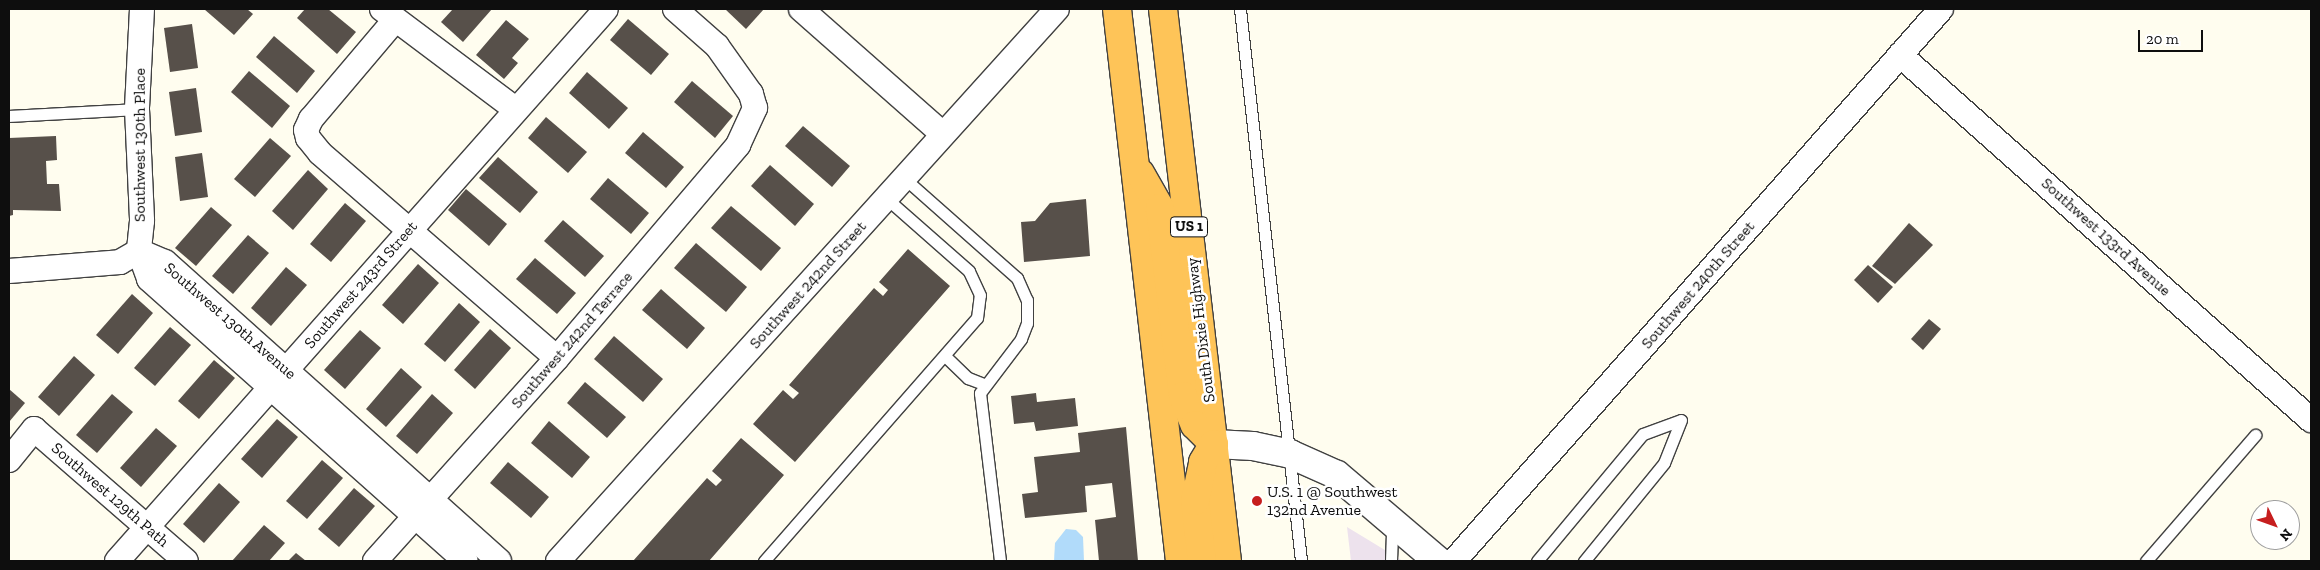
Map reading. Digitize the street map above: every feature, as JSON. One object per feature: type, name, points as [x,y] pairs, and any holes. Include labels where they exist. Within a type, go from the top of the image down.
[{"type":"highway","points":[[1117,9],[1180,561]]},
{"type":"highway","name":"South Dixie Highway","points":[[1163,9],[1227,561]]},
{"type":"highway","points":[[1133,162],[1160,208],[1183,396],[1195,425],[1214,444],[1203,462],[1195,501],[1202,561]]},
{"type":"street","name":"Southwest 243rd Street","points":[[118,561],[410,228],[606,9]]},
{"type":"street","name":"Southwest 242nd Terrace","points":[[375,561],[557,358],[720,170],[738,145],[755,108],[734,66],[675,9]]},
{"type":"street","points":[[800,9],[943,134]]},
{"type":"street","name":"Southwest 242nd Street","points":[[558,561],[1057,9]]},
{"type":"street","name":"Southwest 240th Street","points":[[1454,561],[1941,9]]},
{"type":"street","name":"Southwest 130th Place","points":[[139,252],[142,221],[137,109],[143,10]]},
{"type":"street","points":[[515,110],[388,15],[318,110],[306,130],[320,153],[410,228],[557,358]]},
{"type":"street","name":"Southwest 133rd Avenue","points":[[1900,55],[2311,420]]},
{"type":"street","points":[[9,271],[120,262],[139,252]]},
{"type":"street","name":"Southwest 130th Avenue","points":[[139,252],[165,262],[279,378],[422,508],[466,561]]},
{"type":"street","name":"Southwest 129th Path","points":[[9,460],[34,429],[186,561]]},
{"type":"street","points":[[1214,444],[1253,446],[1290,454],[1346,481],[1392,519],[1438,561]]},
{"type":"street","name":"Southwest 130th Avenue","points":[[422,508],[500,561]]},
{"type":"lane","points":[[1240,9],[1301,561]]},
{"type":"lane","points":[[9,116],[137,109]]},
{"type":"lane","points":[[904,178],[1001,264],[1024,289],[1027,323],[1020,339],[982,388],[1000,561]]},
{"type":"lane","points":[[764,561],[977,318],[979,288],[969,271],[886,198]]},
{"type":"lane","points":[[942,360],[982,388]]},
{"type":"lane","points":[[1537,561],[1643,434],[1680,420],[1664,463],[1584,561]]},
{"type":"lane","points":[[2146,561],[2255,435]]},
{"type":"lane","points":[[1390,561],[1392,519]]},
{"type":"shaded area","points":[[1347,527],[1403,561],[1351,561]]},
{"type":"water","points":[[1066,529],[1076,530],[1083,537],[1084,561],[1054,561],[1055,543]]},
{"type":"building","points":[[204,9],[247,9],[253,14],[234,35]]},
{"type":"building","points":[[305,9],[328,9],[356,32],[337,54],[297,18]]},
{"type":"building","points":[[453,9],[492,9],[463,42],[441,22]]},
{"type":"building","points":[[725,9],[764,9],[746,29]]},
{"type":"building","points":[[628,19],[669,54],[651,75],[610,40]]},
{"type":"building","points":[[506,20],[529,39],[512,58],[518,63],[504,79],[476,55]]},
{"type":"building","points":[[192,24],[198,68],[170,72],[164,28]]},
{"type":"building","points":[[274,36],[315,71],[297,93],[256,57]]},
{"type":"building","points":[[249,71],[290,106],[272,128],[231,92]]},
{"type":"building","points":[[587,72],[628,108],[609,129],[569,93]]},
{"type":"building","points":[[692,81],[733,116],[715,138],[674,102]]},
{"type":"building","points":[[196,88],[202,132],[175,136],[169,92]]},
{"type":"building","points":[[546,117],[587,152],[568,173],[528,138]]},
{"type":"building","points":[[803,126],[850,166],[832,187],[785,146]]},
{"type":"building","points":[[643,132],[684,167],[666,188],[625,153]]},
{"type":"building","points":[[56,136],[57,160],[46,161],[47,184],[59,184],[61,211],[13,210],[13,215],[9,216],[9,138]]},
{"type":"building","points":[[270,138],[291,156],[255,197],[234,179]]},
{"type":"building","points":[[202,153],[208,197],[180,201],[175,157]]},
{"type":"building","points":[[498,157],[538,192],[520,213],[479,178]]},
{"type":"building","points":[[770,165],[814,204],[795,226],[751,186]]},
{"type":"building","points":[[308,170],[328,189],[293,230],[272,211]]},
{"type":"building","points":[[608,178],[649,213],[631,234],[590,199]]},
{"type":"building","points":[[466,189],[507,224],[489,246],[448,210]]},
{"type":"building","points":[[1086,199],[1090,256],[1024,262],[1021,222],[1035,221],[1050,203]]},
{"type":"building","points":[[345,203],[366,221],[331,262],[310,244]]},
{"type":"building","points":[[731,206],[781,248],[761,271],[711,228]]},
{"type":"building","points":[[211,207],[232,225],[196,266],[175,248]]},
{"type":"building","points":[[563,220],[604,256],[585,277],[544,241]]},
{"type":"building","points":[[1909,223],[1933,245],[1895,284],[1872,266]]},
{"type":"building","points":[[248,235],[269,253],[233,294],[212,276]]},
{"type":"building","points":[[696,243],[747,287],[726,312],[674,268]]},
{"type":"building","points":[[908,249],[950,286],[795,462],[753,424],[783,390],[793,399],[799,393],[789,385],[874,288],[883,296],[888,290],[879,282]]},
{"type":"building","points":[[535,258],[576,293],[557,314],[516,279]]},
{"type":"building","points":[[418,264],[439,283],[403,324],[382,305]]},
{"type":"building","points":[[1868,265],[1893,287],[1878,303],[1854,280]]},
{"type":"building","points":[[286,267],[307,285],[271,326],[251,308]]},
{"type":"building","points":[[661,289],[705,328],[687,349],[642,310]]},
{"type":"building","points":[[132,294],[153,313],[118,354],[96,335]]},
{"type":"building","points":[[459,303],[480,322],[445,362],[424,344]]},
{"type":"building","points":[[1929,319],[1941,329],[1923,350],[1911,339]]},
{"type":"building","points":[[170,327],[191,345],[155,386],[134,368]]},
{"type":"building","points":[[490,329],[511,348],[475,389],[454,370]]},
{"type":"building","points":[[360,330],[381,348],[345,389],[324,370]]},
{"type":"building","points":[[614,336],[663,379],[643,402],[594,359]]},
{"type":"building","points":[[74,356],[95,375],[59,416],[38,397]]},
{"type":"building","points":[[214,360],[235,378],[199,419],[178,401]]},
{"type":"building","points":[[401,368],[422,387],[386,427],[366,409]]},
{"type":"building","points":[[585,382],[626,417],[607,438],[567,403]]},
{"type":"building","points":[[9,389],[25,403],[9,422]]},
{"type":"building","points":[[1036,393],[1037,402],[1075,398],[1078,426],[1036,431],[1034,422],[1014,424],[1011,396]]},
{"type":"building","points":[[112,394],[133,412],[97,453],[76,435]]},
{"type":"building","points":[[432,394],[453,413],[417,454],[396,436]]},
{"type":"building","points":[[277,419],[298,437],[262,478],[241,459]]},
{"type":"building","points":[[549,421],[590,457],[572,478],[531,443]]},
{"type":"building","points":[[1126,427],[1138,561],[1099,561],[1095,520],[1116,517],[1112,483],[1085,486],[1087,512],[1025,518],[1022,494],[1038,492],[1034,457],[1080,452],[1078,433]]},
{"type":"building","points":[[156,428],[177,446],[141,487],[120,468]]},
{"type":"building","points":[[741,438],[784,475],[709,561],[633,561],[707,478],[716,486],[722,480],[712,471]]},
{"type":"building","points":[[322,460],[343,478],[307,519],[286,501]]},
{"type":"building","points":[[508,462],[549,497],[531,518],[490,483]]},
{"type":"building","points":[[219,483],[240,502],[204,543],[183,524]]},
{"type":"building","points":[[354,488],[375,506],[339,547],[318,529]]},
{"type":"building","points":[[264,525],[285,543],[269,561],[232,561]]},
{"type":"building","points":[[296,553],[306,561],[288,561]]},
{"type":"place","name":"U.S. 1 @ Southwest 132nd Avenue","points":[[1257,501]]}]
